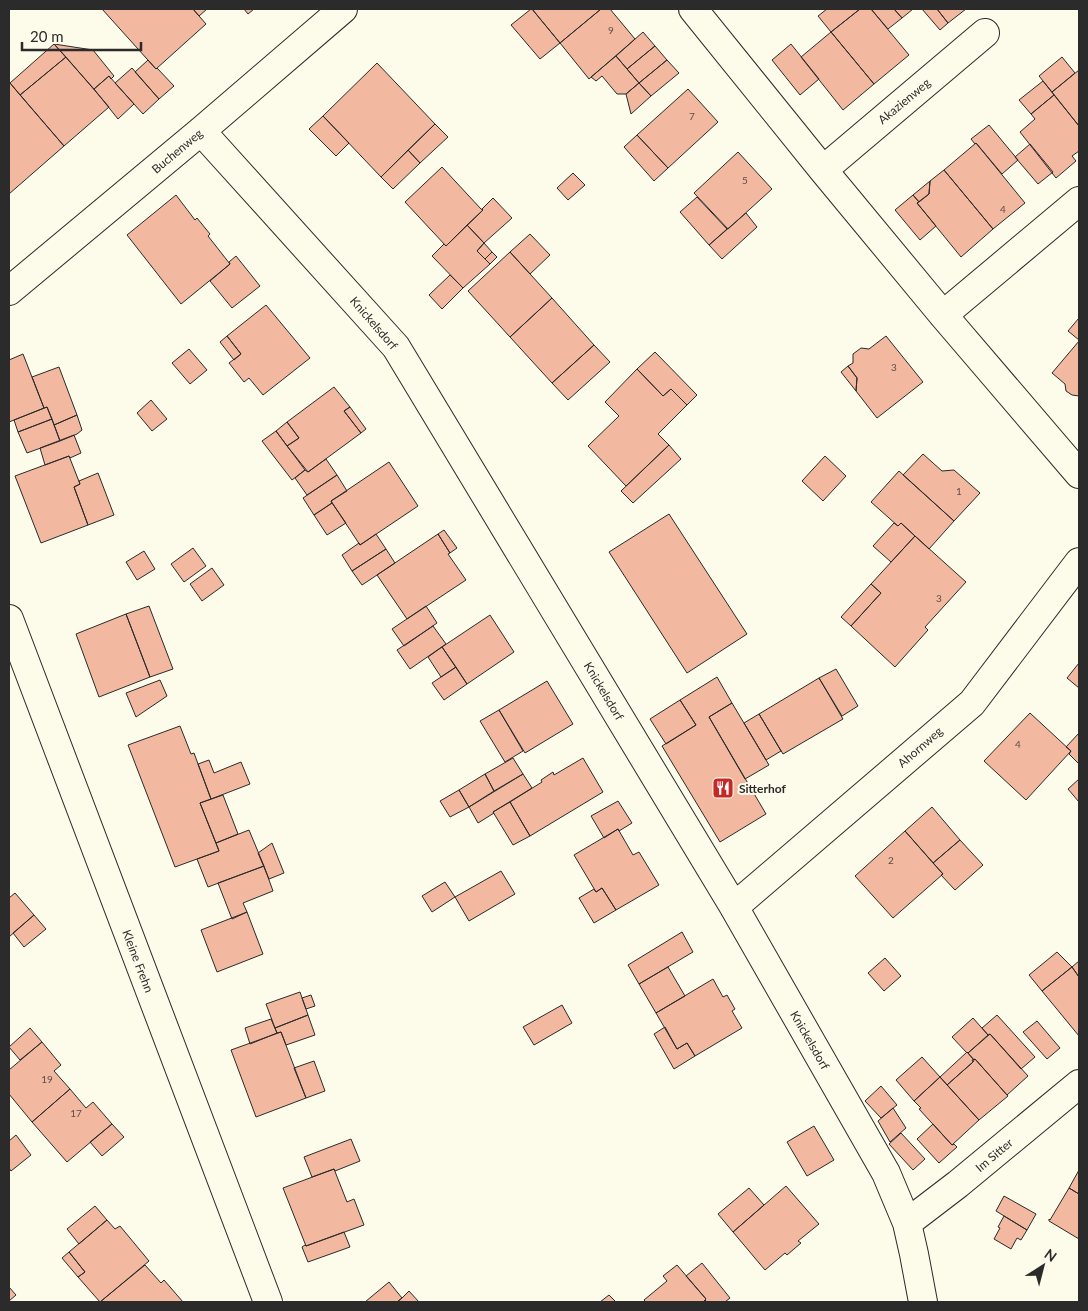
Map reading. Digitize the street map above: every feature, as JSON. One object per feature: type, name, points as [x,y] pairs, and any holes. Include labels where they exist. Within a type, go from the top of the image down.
[{"type":"street","name":"Buchenweg","points":[[9,291],[201,131],[343,9]]},
{"type":"street","points":[[693,9],[943,315],[1079,474]]},
{"type":"street","name":"Akazienweg","points":[[823,170],[984,33]]},
{"type":"street","name":"Knickelsdorf","points":[[201,131],[396,347],[734,907],[886,1173],[907,1223],[922,1302]]},
{"type":"street","points":[[943,315],[1079,201]]},
{"type":"street","name":"Ahornweg","points":[[734,907],[972,703],[1079,562]]},
{"type":"street","name":"Kleine Frehn","points":[[9,619],[268,1302]]},
{"type":"street","name":"Im Sitter","points":[[907,1223],[958,1184],[1079,1084]]},
{"type":"building","points":[[102,9],[193,9],[206,24],[156,69]]},
{"type":"building","points":[[193,9],[207,9],[199,16]]},
{"type":"building","points":[[244,9],[254,9],[248,14]]},
{"type":"building","points":[[531,9],[560,43],[540,59],[511,25]]},
{"type":"building","points":[[532,9],[601,9],[560,43]]},
{"type":"building","points":[[601,9],[610,9],[635,39],[589,79],[560,43]]},
{"type":"building","points":[[827,9],[860,9],[831,32],[818,16]]},
{"type":"building","points":[[860,9],[871,9],[909,55],[874,84],[831,32]]},
{"type":"building","points":[[871,9],[894,9],[902,18],[888,29]]},
{"type":"building","points":[[894,9],[913,9],[902,18]]},
{"type":"building","points":[[922,9],[937,9],[948,23],[940,30]]},
{"type":"building","points":[[937,9],[966,9],[948,23]]},
{"type":"building","points":[[643,32],[655,46],[627,69],[616,56]]},
{"type":"building","points":[[831,32],[874,84],[843,110],[801,57]]},
{"type":"building","points":[[54,44],[66,57],[20,95],[10,83]]},
{"type":"building","points":[[54,44],[93,50],[114,76],[111,79],[109,76],[94,89]]},
{"type":"building","points":[[791,44],[819,79],[800,95],[772,60]]},
{"type":"building","points":[[655,46],[667,60],[639,83],[627,69]]},
{"type":"building","points":[[616,56],[639,83],[626,94],[617,94],[602,76],[596,81],[591,77]]},
{"type":"building","points":[[66,57],[109,107],[64,146],[20,95]]},
{"type":"building","points":[[1062,57],[1075,73],[1052,92],[1039,76]]},
{"type":"building","points":[[148,60],[174,86],[159,99],[135,72]]},
{"type":"building","points":[[667,60],[679,73],[651,96],[639,83]]},
{"type":"building","points":[[377,63],[435,124],[381,177],[323,116]]},
{"type":"building","points":[[132,68],[159,99],[143,114],[115,83]]},
{"type":"building","points":[[1079,70],[1079,126],[1052,92]]},
{"type":"building","points":[[109,76],[134,104],[118,119],[94,89]]},
{"type":"building","points":[[1043,81],[1054,95],[1031,114],[1019,100]]},
{"type":"building","points":[[9,83],[64,146],[9,194]]},
{"type":"building","points":[[639,83],[651,96],[631,114],[626,94]]},
{"type":"building","points":[[688,89],[718,122],[668,168],[637,135]]},
{"type":"building","points":[[1054,95],[1079,126],[1079,151],[1072,156],[1076,161],[1056,178],[1020,132],[1035,119],[1031,114]]},
{"type":"building","points":[[323,116],[349,143],[336,156],[309,129]]},
{"type":"building","points":[[435,124],[448,137],[420,163],[408,150]]},
{"type":"building","points":[[989,125],[1018,160],[1002,174],[971,139]]},
{"type":"building","points":[[637,135],[668,168],[654,181],[624,147]]},
{"type":"building","points":[[976,143],[1025,203],[993,229],[944,170]]},
{"type":"building","points":[[1030,144],[1053,172],[1038,184],[1015,157]]},
{"type":"building","points":[[408,150],[420,163],[393,189],[381,177]]},
{"type":"building","points":[[738,152],[772,189],[728,229],[694,193]]},
{"type":"building","points":[[442,167],[483,210],[446,246],[405,202]]},
{"type":"building","points":[[944,170],[993,229],[961,257],[917,203],[929,194],[930,181]]},
{"type":"building","points":[[573,173],[585,185],[568,200],[557,188]]},
{"type":"building","points":[[930,181],[929,194],[919,202],[913,195]]},
{"type":"building","points":[[176,195],[195,220],[197,218],[210,234],[208,236],[230,264],[181,304],[127,235]]},
{"type":"building","points":[[913,195],[919,202],[917,203],[936,226],[920,240],[895,210]]},
{"type":"building","points":[[697,197],[727,229],[709,245],[680,212]]},
{"type":"building","points":[[493,198],[512,218],[484,243],[467,225]]},
{"type":"building","points":[[746,213],[757,227],[722,259],[709,245]]},
{"type":"building","points":[[467,225],[484,243],[477,251],[490,264],[463,288],[432,256],[444,244],[446,246]]},
{"type":"building","points":[[530,234],[550,255],[530,274],[510,252]]},
{"type":"building","points":[[484,243],[492,252],[485,259],[477,251]]},
{"type":"building","points":[[492,252],[497,257],[490,264],[485,259]]},
{"type":"building","points":[[510,252],[552,298],[510,337],[468,291]]},
{"type":"building","points":[[236,256],[260,286],[232,308],[210,281],[230,264],[229,262]]},
{"type":"building","points":[[450,275],[463,288],[442,309],[429,295]]},
{"type":"building","points":[[552,298],[594,345],[552,383],[510,337]]},
{"type":"building","points":[[266,305],[310,358],[263,395],[249,378],[244,382],[229,363],[241,354],[227,336]]},
{"type":"building","points":[[1079,318],[1079,340],[1068,331]]},
{"type":"building","points":[[227,336],[241,354],[234,360],[220,342]]},
{"type":"building","points":[[886,336],[923,382],[877,418],[856,391],[857,378],[848,366],[853,363],[853,354],[861,348],[869,349]]},
{"type":"building","points":[[1079,341],[1079,396],[1072,395],[1066,391],[1065,384],[1052,373]]},
{"type":"building","points":[[594,345],[610,362],[568,400],[552,383]]},
{"type":"building","points":[[189,349],[207,370],[190,384],[172,363]]},
{"type":"building","points":[[655,352],[697,395],[687,405],[671,389],[663,396],[637,369]]},
{"type":"building","points":[[23,354],[44,408],[9,422],[9,360]]},
{"type":"building","points":[[848,366],[857,378],[856,391],[841,372]]},
{"type":"building","points":[[59,367],[77,415],[54,425],[47,407],[44,408],[32,377]]},
{"type":"building","points":[[637,369],[663,396],[671,389],[687,405],[658,434],[669,445],[626,486],[588,446],[619,416],[605,402]]},
{"type":"building","points":[[334,387],[350,407],[344,411],[361,433],[308,472],[287,446],[299,438],[287,422]]},
{"type":"building","points":[[151,400],[167,419],[152,431],[137,413]]},
{"type":"building","points":[[47,407],[52,419],[18,432],[14,420]]},
{"type":"building","points":[[350,407],[366,429],[361,433],[344,411]]},
{"type":"building","points":[[77,415],[82,430],[60,441],[54,425]]},
{"type":"building","points":[[52,419],[60,441],[27,453],[18,432]]},
{"type":"building","points":[[287,422],[299,438],[287,446],[276,431]]},
{"type":"building","points":[[276,431],[305,470],[292,480],[262,441]]},
{"type":"building","points":[[74,435],[81,453],[45,465],[40,448]]},
{"type":"building","points":[[669,445],[681,459],[633,503],[621,491]]},
{"type":"building","points":[[923,454],[942,471],[954,470],[980,493],[954,521],[903,475]]},
{"type":"building","points":[[69,456],[80,484],[74,487],[88,525],[41,543],[15,476]]},
{"type":"building","points":[[825,456],[846,476],[823,501],[802,481]]},
{"type":"building","points":[[326,459],[337,475],[307,495],[295,478],[305,470],[308,472]]},
{"type":"building","points":[[389,462],[418,506],[360,545],[331,501]]},
{"type":"building","points":[[899,471],[954,521],[929,549],[901,523],[898,526],[871,502]]},
{"type":"building","points":[[98,473],[114,515],[88,525],[74,487],[80,484],[79,481]]},
{"type":"building","points":[[337,475],[347,491],[314,515],[303,498]]},
{"type":"building","points":[[332,503],[346,523],[327,535],[314,515]]},
{"type":"building","points":[[669,514],[747,634],[687,673],[609,552]]},
{"type":"building","points":[[894,523],[898,526],[901,523],[915,536],[891,562],[873,546]]},
{"type":"building","points":[[444,530],[457,548],[450,553],[438,534]]},
{"type":"building","points":[[376,534],[386,549],[352,571],[342,555]]},
{"type":"building","points":[[438,534],[450,553],[448,554],[466,580],[407,619],[377,575]]},
{"type":"building","points":[[915,536],[966,582],[925,627],[928,630],[895,667],[851,626],[881,593],[871,584]]},
{"type":"building","points":[[193,548],[206,566],[184,582],[171,564]]},
{"type":"building","points":[[386,549],[395,563],[362,585],[352,571]]},
{"type":"building","points":[[144,551],[155,569],[137,580],[126,562]]},
{"type":"building","points":[[212,568],[224,585],[202,601],[190,584]]},
{"type":"building","points":[[871,584],[881,593],[851,626],[841,617]]},
{"type":"building","points":[[149,606],[173,669],[150,677],[126,614]]},
{"type":"building","points":[[426,606],[437,623],[404,646],[392,629]]},
{"type":"building","points":[[126,614],[150,677],[99,697],[76,634]]},
{"type":"building","points":[[490,615],[514,652],[467,684],[442,647]]},
{"type":"building","points":[[433,626],[446,644],[410,669],[397,650]]},
{"type":"building","points":[[442,647],[456,667],[441,677],[428,657]]},
{"type":"building","points":[[1079,663],[1079,688],[1067,678]]},
{"type":"building","points":[[456,667],[467,684],[444,700],[432,683]]},
{"type":"building","points":[[836,669],[858,706],[842,716],[819,678]]},
{"type":"building","points":[[717,677],[732,703],[709,717],[766,814],[720,842],[662,746],[696,725],[680,700]]},
{"type":"building","points":[[819,678],[843,719],[783,754],[759,714]]},
{"type":"building","points":[[160,680],[167,696],[136,717],[126,693]]},
{"type":"building","points":[[547,681],[573,724],[525,753],[499,710]]},
{"type":"building","points":[[680,700],[696,725],[666,744],[650,719]]},
{"type":"building","points":[[732,703],[769,765],[745,779],[709,717]]},
{"type":"building","points":[[499,710],[523,751],[505,762],[480,721]]},
{"type":"building","points":[[1030,713],[1071,751],[1026,800],[984,761]]},
{"type":"building","points":[[759,714],[781,751],[766,760],[744,723]]},
{"type":"building","points":[[180,726],[191,754],[194,753],[211,799],[200,803],[219,851],[175,867],[128,745]]},
{"type":"building","points":[[1079,733],[1079,764],[1069,754],[1071,751],[1066,747]]},
{"type":"building","points":[[513,758],[523,774],[494,791],[485,774]]},
{"type":"building","points":[[583,758],[603,792],[530,836],[510,802],[542,782],[541,780],[553,772],[554,775]]},
{"type":"building","points":[[209,760],[214,773],[241,762],[250,784],[211,799],[198,764]]},
{"type":"building","points":[[485,774],[494,791],[469,807],[459,790]]},
{"type":"building","points":[[523,774],[532,788],[478,823],[469,807]]},
{"type":"building","points":[[1079,779],[1079,802],[1068,789]]},
{"type":"building","points":[[459,790],[469,807],[450,817],[440,801]]},
{"type":"building","points":[[223,795],[238,834],[216,843],[200,803]]},
{"type":"building","points":[[618,801],[632,823],[604,838],[591,816]]},
{"type":"building","points":[[510,802],[530,836],[513,845],[493,812]]},
{"type":"building","points":[[932,807],[960,840],[933,863],[905,831]]},
{"type":"building","points":[[618,829],[633,855],[639,852],[659,885],[616,910],[602,888],[596,892],[574,855]]},
{"type":"building","points":[[249,830],[264,866],[208,887],[197,859],[219,851],[216,843]]},
{"type":"building","points":[[905,831],[943,874],[893,918],[855,876]]},
{"type":"building","points":[[960,840],[983,865],[955,890],[933,863]]},
{"type":"building","points":[[272,843],[284,873],[269,879],[258,853]]},
{"type":"building","points":[[264,866],[273,891],[243,903],[247,912],[232,919],[218,883]]},
{"type":"building","points":[[501,871],[515,894],[469,921],[455,897]]},
{"type":"building","points":[[445,882],[455,897],[432,912],[422,896]]},
{"type":"building","points":[[602,888],[616,910],[594,923],[579,898],[594,889],[596,892]]},
{"type":"building","points":[[15,893],[34,915],[9,937],[9,898]]},
{"type":"building","points":[[247,912],[263,954],[217,972],[201,930]]},
{"type":"building","points":[[34,915],[46,929],[24,947],[13,933]]},
{"type":"building","points":[[682,932],[693,952],[639,984],[628,965]]},
{"type":"building","points":[[1057,952],[1072,967],[1042,991],[1029,975]]},
{"type":"building","points":[[885,958],[901,976],[884,991],[868,973]]},
{"type":"building","points":[[1079,961],[1079,977],[1072,967]]},
{"type":"building","points":[[668,967],[685,996],[656,1013],[639,984]]},
{"type":"building","points":[[1072,967],[1079,977],[1079,1036],[1042,991]]},
{"type":"building","points":[[713,979],[723,997],[727,995],[735,1009],[732,1011],[742,1028],[695,1056],[687,1043],[677,1049],[656,1013]]},
{"type":"building","points":[[300,992],[308,1015],[275,1028],[266,1004]]},
{"type":"building","points":[[311,995],[315,1006],[306,1009],[302,998]]},
{"type":"building","points":[[562,1005],[572,1023],[534,1045],[523,1027]]},
{"type":"building","points":[[308,1015],[315,1035],[286,1045],[281,1032],[277,1033],[275,1028]]},
{"type":"building","points":[[997,1015],[1035,1057],[1021,1069],[990,1034],[988,1035],[982,1028]]},
{"type":"building","points":[[973,1018],[988,1035],[967,1053],[952,1037]]},
{"type":"building","points":[[271,1019],[277,1033],[250,1044],[245,1028]]},
{"type":"building","points":[[1037,1021],[1060,1048],[1047,1059],[1023,1032]]},
{"type":"building","points":[[665,1027],[677,1049],[687,1043],[695,1056],[674,1069],[654,1034]]},
{"type":"building","points":[[30,1028],[42,1042],[20,1060],[9,1047]]},
{"type":"building","points":[[281,1032],[306,1098],[256,1117],[231,1050]]},
{"type":"building","points":[[990,1034],[1028,1076],[1007,1095],[968,1053]]},
{"type":"building","points":[[42,1042],[61,1065],[54,1071],[70,1089],[32,1122],[9,1094],[9,1070]]},
{"type":"building","points":[[967,1052],[974,1060],[973,1062],[947,1085],[940,1077]]},
{"type":"building","points":[[922,1057],[940,1077],[914,1101],[896,1080]]},
{"type":"building","points":[[975,1059],[1008,1096],[979,1120],[947,1085]]},
{"type":"building","points":[[314,1061],[325,1091],[306,1098],[294,1068]]},
{"type":"building","points":[[940,1077],[979,1120],[952,1145],[914,1101]]},
{"type":"building","points":[[881,1086],[897,1105],[881,1118],[865,1101]]},
{"type":"building","points":[[70,1089],[86,1108],[93,1102],[112,1124],[67,1162],[32,1122]]},
{"type":"building","points":[[893,1108],[906,1128],[890,1142],[878,1121]]},
{"type":"building","points":[[112,1124],[124,1137],[102,1156],[90,1142]]},
{"type":"building","points":[[933,1124],[952,1145],[954,1144],[957,1147],[939,1163],[917,1139]]},
{"type":"building","points":[[814,1126],[834,1160],[807,1176],[787,1142]]},
{"type":"building","points":[[901,1133],[925,1159],[913,1170],[889,1144]]},
{"type":"building","points":[[16,1135],[31,1155],[11,1171],[9,1168],[9,1141]]},
{"type":"building","points":[[351,1139],[360,1161],[335,1171],[334,1169],[312,1177],[304,1157]]},
{"type":"building","points":[[334,1169],[347,1202],[354,1199],[364,1225],[306,1246],[283,1188]]},
{"type":"building","points":[[1079,1170],[1079,1194],[1069,1188]]},
{"type":"building","points":[[786,1186],[819,1224],[798,1241],[801,1243],[787,1255],[785,1253],[765,1270],[733,1232]]},
{"type":"building","points":[[749,1188],[764,1205],[733,1232],[718,1214]]},
{"type":"building","points":[[1069,1188],[1079,1194],[1079,1239],[1049,1221]]},
{"type":"building","points":[[1004,1196],[1036,1214],[1027,1230],[996,1211]]},
{"type":"building","points":[[95,1206],[107,1220],[79,1244],[67,1229]]},
{"type":"building","points":[[1004,1216],[1027,1230],[1021,1240],[1017,1238],[1011,1249],[994,1239]]},
{"type":"building","points":[[107,1220],[115,1229],[120,1226],[149,1261],[100,1302],[78,1277],[85,1272],[69,1252]]},
{"type":"building","points":[[344,1232],[350,1247],[308,1262],[302,1247]]},
{"type":"building","points":[[69,1252],[85,1272],[78,1277],[62,1258]]},
{"type":"building","points":[[702,1263],[730,1298],[725,1302],[707,1302],[686,1276]]},
{"type":"building","points":[[145,1265],[161,1283],[164,1280],[183,1302],[100,1302]]},
{"type":"building","points":[[677,1265],[706,1299],[703,1302],[646,1302],[644,1300],[667,1281],[663,1276]]},
{"type":"building","points":[[389,1282],[402,1298],[397,1302],[365,1302]]},
{"type":"building","points":[[9,1287],[16,1295],[9,1301]]},
{"type":"building","points":[[409,1291],[419,1302],[397,1302],[402,1298]]},
{"type":"building","points":[[609,1295],[616,1302],[600,1302]]},
{"type":"place","name":"Sitterhof","points":[[723,788]]}]
